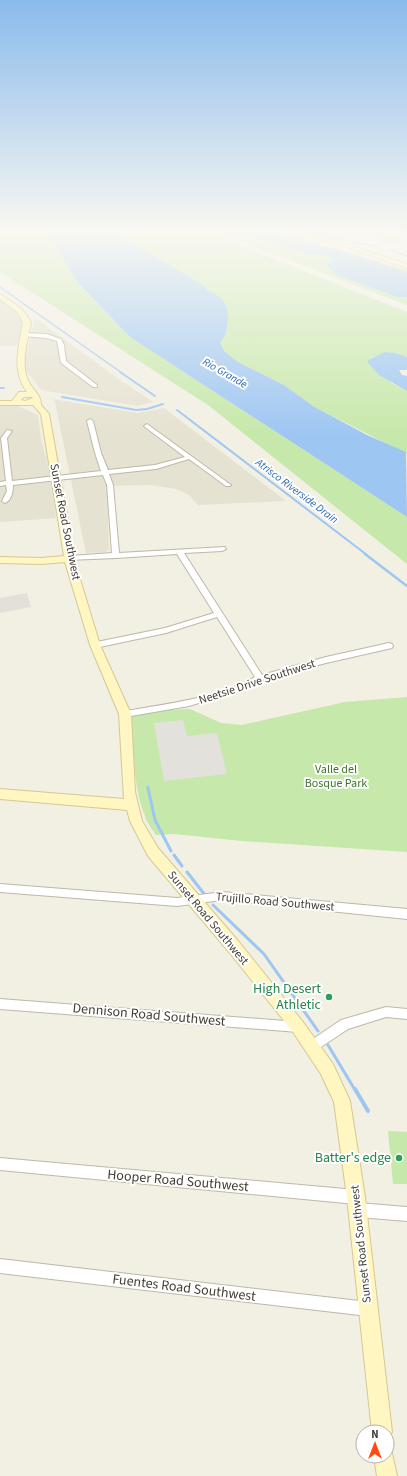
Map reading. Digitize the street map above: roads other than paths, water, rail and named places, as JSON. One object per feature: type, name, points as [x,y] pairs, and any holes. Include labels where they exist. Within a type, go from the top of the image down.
[{"type":"street","name":"Sunset Road Southwest","points":[[4,299],[19,310],[26,318],[25,335],[17,367],[18,378],[22,390],[21,400]]},
{"type":"street","points":[[25,335],[47,336],[59,340],[62,346],[62,361],[95,386]]},
{"type":"street","name":"Sunset Road Southwest","points":[[21,352],[22,372],[27,386],[36,397],[37,405],[45,414],[44,419],[56,477],[71,566],[95,645],[125,714],[127,727],[128,781],[131,805],[143,835],[153,852],[298,1027],[327,1069],[342,1101],[357,1203],[381,1424]]},
{"type":"street","points":[[21,400],[27,394],[36,397]]},
{"type":"street","points":[[0,402],[21,400],[36,410],[44,419]]},
{"type":"street","points":[[90,421],[110,485],[116,556]]},
{"type":"street","points":[[147,426],[228,485]]},
{"type":"street","points":[[5,501],[10,494],[10,483],[4,438],[9,431]]},
{"type":"street","points":[[0,484],[156,467],[190,457]]},
{"type":"street","points":[[0,560],[41,561],[70,558],[222,550]]},
{"type":"street","points":[[180,553],[260,678]]},
{"type":"street","points":[[95,645],[166,630],[218,614]]},
{"type":"street","name":"Neetsie Drive Southwest","points":[[125,714],[189,703],[246,686],[260,678],[326,660],[389,646]]},
{"type":"street","points":[[0,794],[131,805]]},
{"type":"street","name":"Trujillo Road Southwest","points":[[0,888],[177,902],[222,896],[407,914]]},
{"type":"street","name":"Dennison Road Southwest","points":[[0,1004],[298,1027]]},
{"type":"street","points":[[311,1047],[345,1024],[386,1012],[407,1014]]},
{"type":"street","name":"Hooper Road Southwest","points":[[0,1164],[357,1203],[407,1214]]},
{"type":"street","name":"Fuentes Road Southwest","points":[[0,1266],[368,1309]]},
{"type":"street","points":[[385,1464],[387,1476]]},
{"type":"water","name":"Rio Grande","points":[[93,299],[222,299],[228,312],[226,332],[220,343],[224,351],[238,362],[284,385],[313,406],[367,435],[406,452],[407,517],[130,337]]},
{"type":"water","points":[[385,352],[395,353],[407,357],[407,370],[399,370],[402,375],[407,376],[407,391],[379,375],[367,362]]},
{"type":"waterway","name":"Atrisco Riverside Drain","points":[[17,299],[122,373]]},
{"type":"waterway","name":"Atrisco Riverside Drain","points":[[120,372],[155,396]]},
{"type":"waterway","points":[[62,397],[136,410],[147,409],[163,404]]},
{"type":"waterway","name":"Atrisco Riverside Drain","points":[[177,410],[367,555]]},
{"type":"waterway","name":"Atrisco Riverside Drain","points":[[365,554],[407,586]]},
{"type":"waterway","points":[[148,788],[155,820],[171,851]]},
{"type":"waterway","points":[[174,855],[182,866]]},
{"type":"waterway","points":[[187,872],[205,895]]},
{"type":"waterway","points":[[213,905],[264,954],[318,1031]]},
{"type":"waterway","points":[[328,1045],[355,1090]]},
{"type":"waterway","points":[[355,1089],[368,1111]]},
{"type":"place","name":"High Desert Athletic","points":[[329,997]]},
{"type":"place","name":"Batter's edge","points":[[399,1158]]},
{"type":"park label","name":"Valle del Bosque Park","points":[[336,776]]}]
